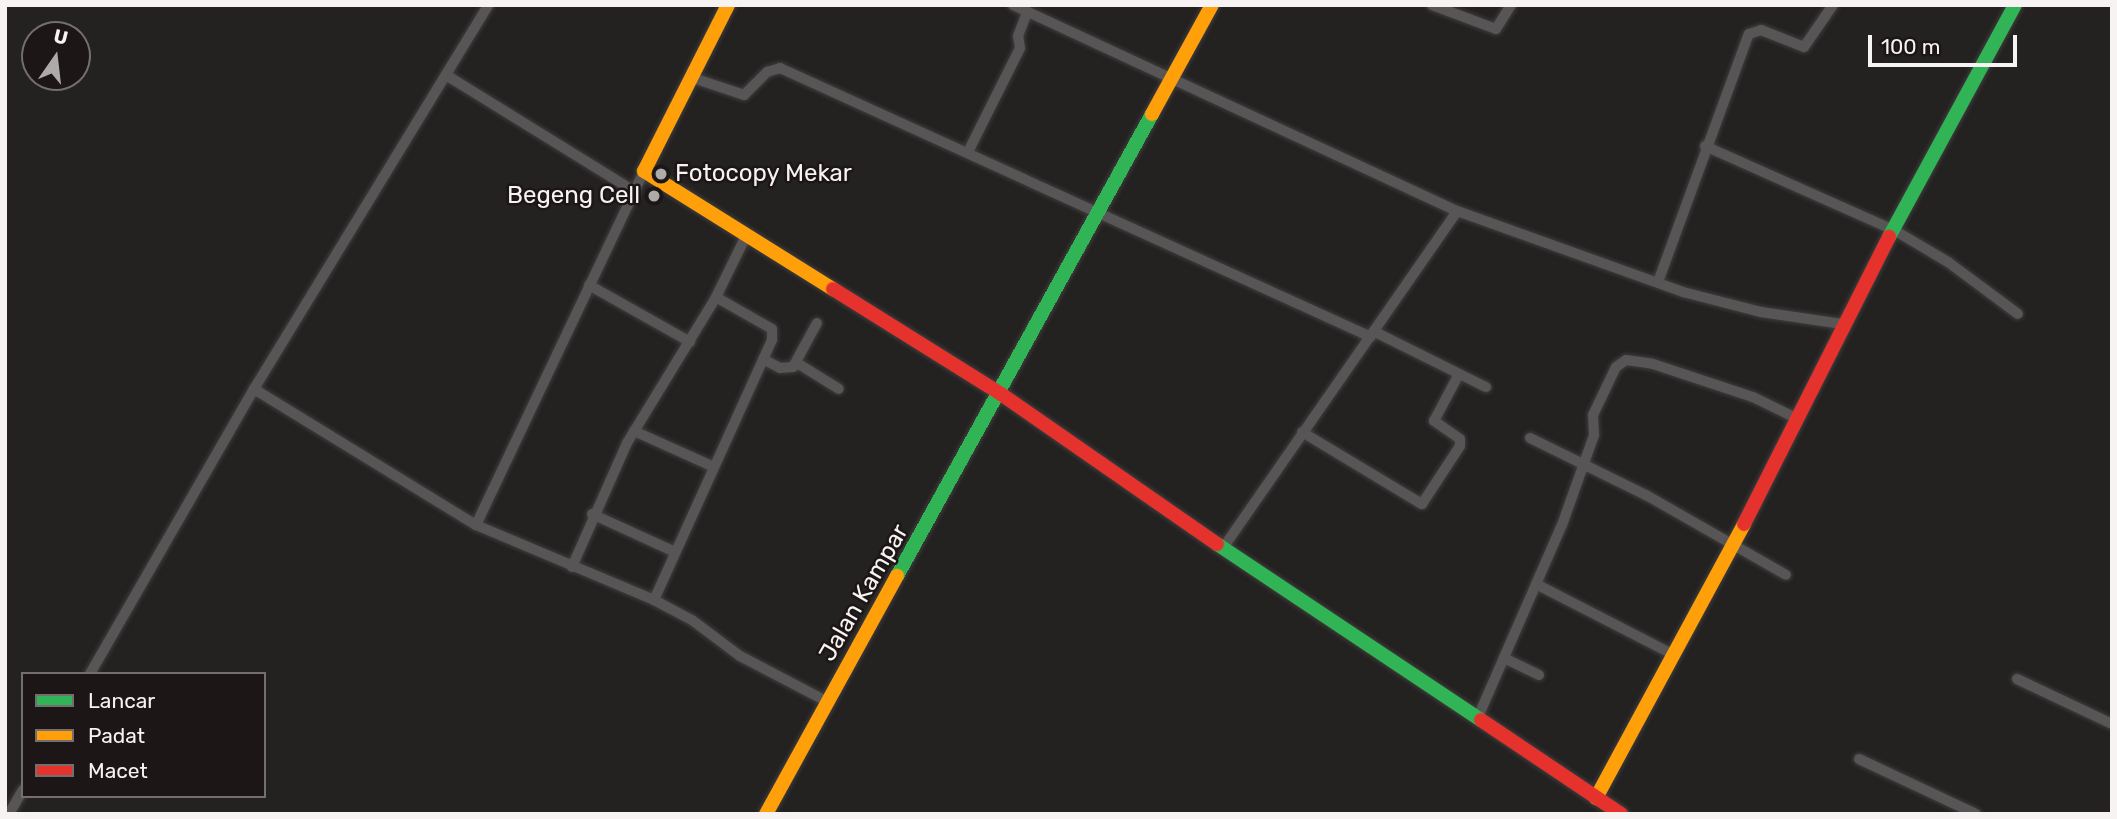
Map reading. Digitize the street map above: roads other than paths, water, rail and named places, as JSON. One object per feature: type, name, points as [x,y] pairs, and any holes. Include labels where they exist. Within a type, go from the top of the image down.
[{"type":"street","points":[[91,672],[254,389],[488,5]]},
{"type":"street","points":[[476,525],[634,191],[728,5]]},
{"type":"street","points":[[1013,5],[1457,211],[1658,282],[1749,309],[1842,324]]},
{"type":"street","name":"Jalan Kampar","points":[[766,814],[1001,394],[1212,5]]},
{"type":"street","points":[[1432,5],[1496,29],[1511,5]]},
{"type":"street","points":[[1658,282],[1705,146],[1751,31],[1804,47],[1833,5]]},
{"type":"street","points":[[1596,798],[1734,544],[1794,416],[1842,324],[2015,5]]},
{"type":"street","points":[[968,152],[1020,48],[1018,36],[1027,12]]},
{"type":"street","points":[[693,78],[724,92],[744,95],[767,72],[780,68],[1486,387]]},
{"type":"street","points":[[446,75],[634,191]]},
{"type":"street","points":[[1705,146],[1894,230],[1948,262],[2018,314]]},
{"type":"street","points":[[644,171],[1001,394],[1223,548],[1621,814]]},
{"type":"street","points":[[1223,548],[1369,334],[1457,211]]},
{"type":"street","points":[[572,567],[592,514],[634,431],[716,297],[747,234]]},
{"type":"street","points":[[589,285],[690,342]]},
{"type":"street","points":[[654,600],[763,359],[772,329],[716,297]]},
{"type":"street","points":[[763,359],[780,368],[797,363],[817,323]]},
{"type":"street","points":[[1478,717],[1536,584],[1594,435],[1593,415],[1609,379],[1626,360],[1753,397],[1794,416]]},
{"type":"street","points":[[797,363],[839,389]]},
{"type":"street","points":[[1302,432],[1423,504],[1460,446],[1460,439],[1434,421],[1459,374]]},
{"type":"street","points":[[254,389],[476,525],[654,600],[692,620],[740,656],[828,702]]},
{"type":"street","points":[[634,431],[714,467]]},
{"type":"street","points":[[1530,438],[1734,544],[1786,575]]},
{"type":"street","points":[[592,514],[675,552]]},
{"type":"street","points":[[1536,584],[1674,655]]},
{"type":"street","points":[[1504,658],[1539,675]]},
{"type":"street","points":[[2017,679],[2112,724]]},
{"type":"street","points":[[1859,759],[1951,808],[1976,814]]},
{"type":"street","points":[[9,814],[21,793]]},
{"type":"place","name":"Fotocopy Mekar","points":[[661,174]]},
{"type":"place","name":"Begeng Cell","points":[[654,196]]}]
